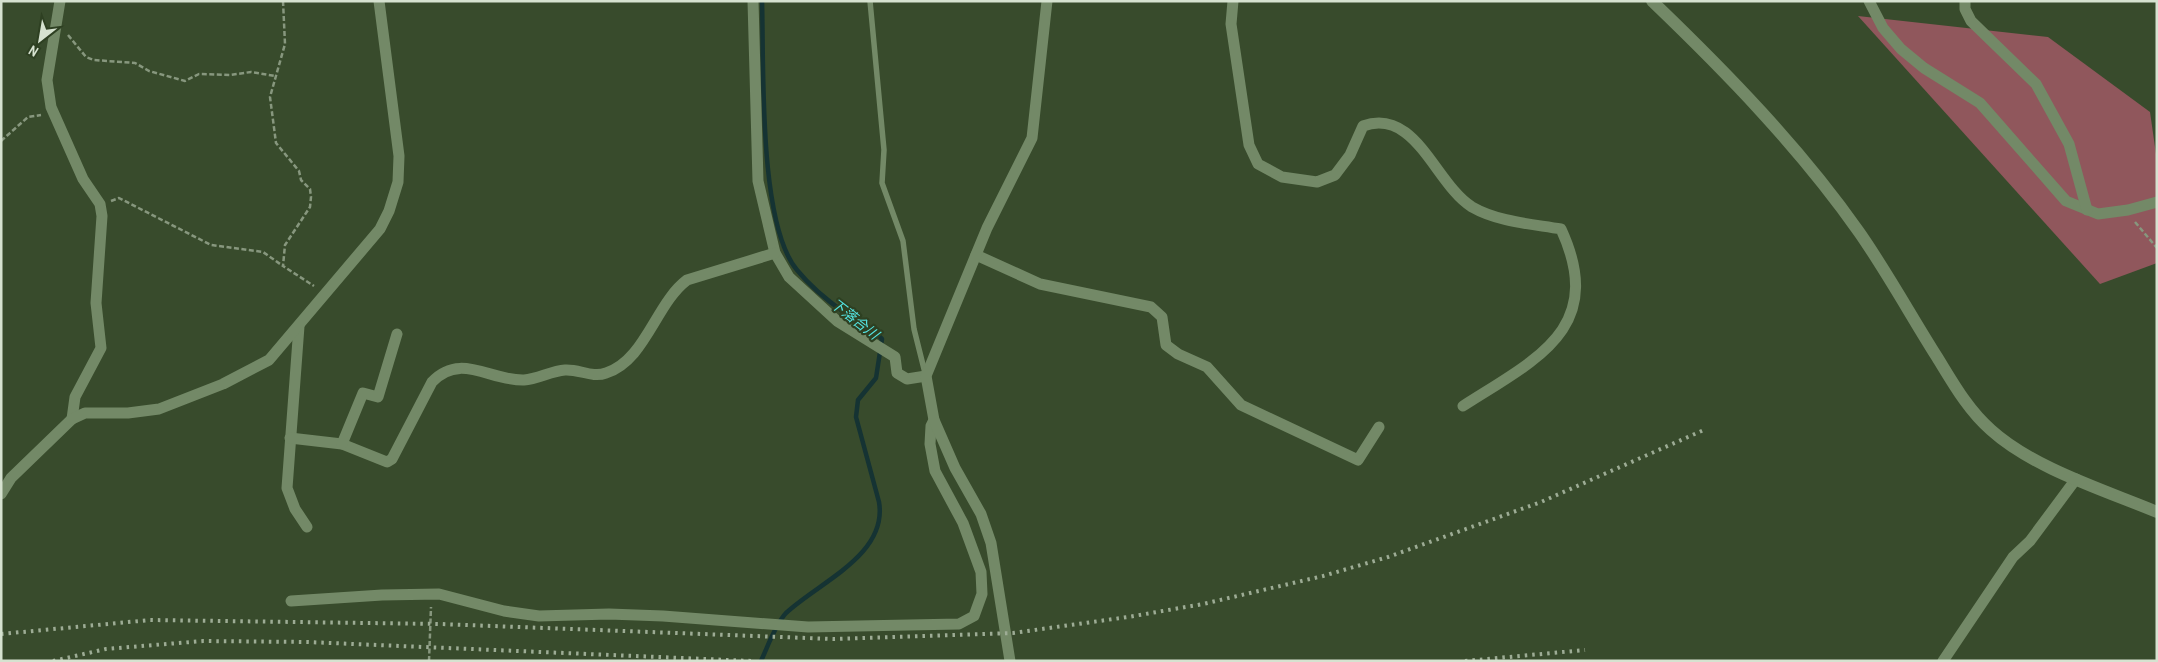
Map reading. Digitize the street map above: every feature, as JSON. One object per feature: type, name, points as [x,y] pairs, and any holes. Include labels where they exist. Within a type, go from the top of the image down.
[{"type":"street","points":[[60,1],[47,80],[51,107],[83,179],[100,204],[102,216],[96,302],[101,348],[75,397],[72,419]]},
{"type":"street","points":[[1,494],[11,478],[72,419],[85,413],[128,413],[158,409],[223,384],[269,360],[300,326],[380,229],[389,211],[398,182],[399,156],[379,1]]},
{"type":"street","points":[[753,1],[758,181],[776,253],[789,277],[810,297],[838,321],[895,357],[897,373],[907,379],[926,376]]},
{"type":"street","points":[[1010,661],[991,543],[981,514],[955,468],[934,420],[926,376],[987,228],[1032,138],[1047,1]]},
{"type":"street","points":[[1233,1],[1231,24],[1249,145],[1258,164],[1282,178],[1317,182],[1335,175],[1350,155],[1363,126],[1375,122],[1397,126],[1420,145],[1449,187],[1472,207],[1496,217],[1561,229],[1572,253],[1576,278],[1574,302],[1567,325],[1550,347],[1463,406]]},
{"type":"street","points":[[1652,1],[1728,77],[1814,172],[1860,233],[1964,401],[1990,430],[2014,449],[2076,479],[2157,512]]},
{"type":"street","points":[[1869,1],[1883,28],[1901,50],[1924,68],[1980,103],[2066,201],[2098,214],[2128,210],[2157,202]]},
{"type":"street","points":[[1965,1],[1965,9],[1971,21],[2036,84],[2069,144],[2087,210]]},
{"type":"street","points":[[290,438],[342,444],[387,462],[392,459],[432,382],[440,373],[452,368],[467,368],[509,379],[527,380],[567,370],[592,375],[606,373],[623,364],[637,349],[675,289],[687,280],[776,253]]},
{"type":"street","points":[[976,255],[1040,284],[1151,307],[1162,317],[1166,345],[1178,354],[1207,367],[1241,405],[1358,460],[1379,427]]},
{"type":"street","points":[[300,326],[287,488],[295,508],[307,527]]},
{"type":"street","points":[[342,444],[363,393],[378,397],[397,334]]},
{"type":"street","points":[[291,601],[382,595],[439,594],[504,611],[539,616],[609,614],[662,616],[789,626],[879,627],[959,624],[974,616],[982,594],[981,572],[963,523],[935,471],[930,444],[931,426],[934,420]]},
{"type":"street","points":[[1943,661],[2014,557],[2030,541],[2076,479]]},
{"type":"lane","points":[[870,1],[884,150],[882,183],[903,240],[914,329],[926,376]]},
{"type":"path","points":[[283,1],[285,44],[270,97],[276,143],[299,171],[301,180],[310,189],[311,197],[310,207],[285,246],[284,266]]},
{"type":"path","points":[[52,47],[64,30],[86,57],[94,60],[135,62],[149,71],[184,81],[199,74],[230,75],[251,72],[275,76]]},
{"type":"path","points":[[1,141],[28,117],[41,116],[40,106]]},
{"type":"path","points":[[100,204],[119,198],[212,245],[263,252],[325,294]]},
{"type":"path","points":[[2128,210],[2139,228],[2157,248]]},
{"type":"path","points":[[429,661],[432,594]]},
{"type":"shaded area","points":[[1858,16],[2048,37],[2150,112],[2157,161],[2157,263],[2100,284]]},
{"type":"waterway","name":"下落合川","points":[[761,661],[775,630],[786,613],[848,566],[873,537],[879,521],[879,502],[856,417],[858,400],[876,378],[882,339],[813,287],[797,270],[784,248],[775,217],[769,181],[764,101],[762,1]]},
{"type":"railway","points":[[1,634],[150,620],[440,624],[833,639],[1013,633],[1128,617],[1203,604],[1323,576],[1388,557],[1541,502],[1706,429]]},
{"type":"railway","points":[[53,661],[106,649],[203,641],[307,642],[752,661]]},
{"type":"railway","points":[[1465,661],[1585,650]]}]
